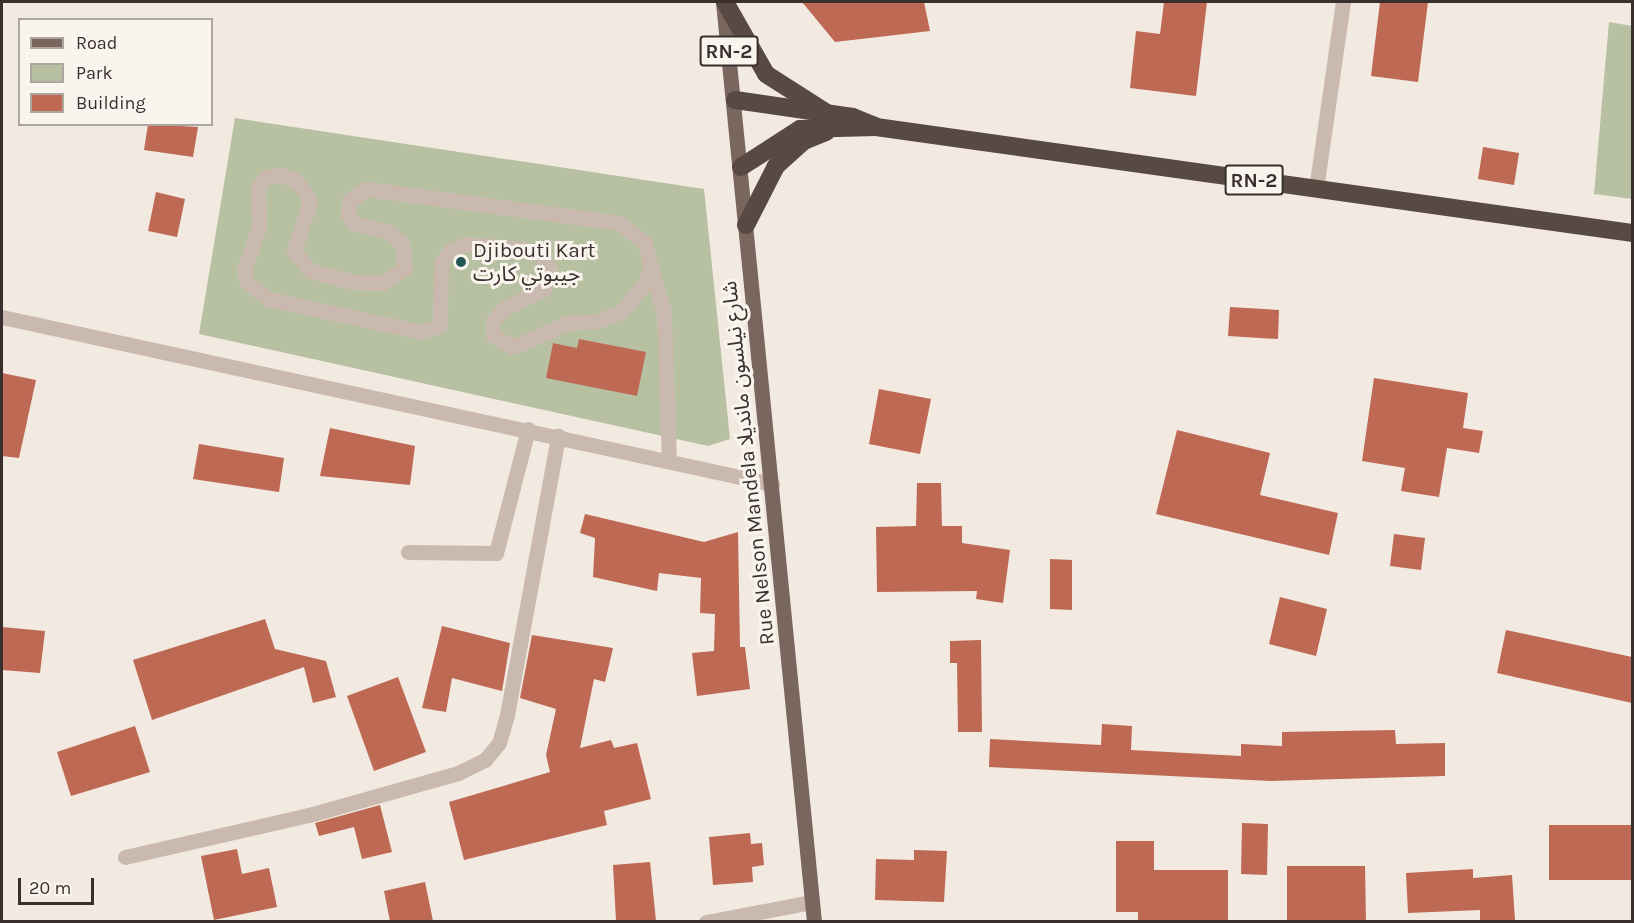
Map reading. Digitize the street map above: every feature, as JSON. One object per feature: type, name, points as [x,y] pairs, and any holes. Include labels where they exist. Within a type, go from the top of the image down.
[{"type":"highway","points":[[724,2],[766,74],[829,122],[788,153],[746,225]]},
{"type":"highway","name":"RN-2","points":[[735,100],[829,122],[1632,233]]},
{"type":"highway","name":"RN-2","points":[[741,167],[788,134],[829,122]]},
{"type":"main road","name":"Rue Nelson Mandela شارع نيلسون مانديلا","points":[[724,2],[814,921]]},
{"type":"street","points":[[1316,189],[1343,2]]},
{"type":"street","points":[[650,265],[637,298],[621,312],[598,321],[568,323],[512,347],[493,335],[493,321],[505,308],[544,289],[550,270],[542,258],[524,249],[466,244],[450,251],[441,263],[440,325],[413,332],[268,299],[246,282],[244,270],[259,227],[258,187],[266,177],[280,175],[296,180],[310,201],[295,240],[299,264],[353,282],[393,280],[408,256],[388,232],[353,223],[349,201],[366,189],[620,223],[645,243],[664,313],[669,461]]},
{"type":"street","points":[[2,317],[528,429],[772,484]]},
{"type":"street","points":[[408,552],[496,553],[528,429]]},
{"type":"street","points":[[125,857],[309,815],[458,773],[485,760],[499,743],[507,715],[558,436]]},
{"type":"street","points":[[706,921],[812,902]]},
{"type":"green space","points":[[1609,22],[1632,26],[1632,199],[1594,194]]},
{"type":"green space","name":"Djibouti Kart جيبوتي كارت","points":[[235,118],[704,189],[730,439],[708,446],[199,334]]},
{"type":"building","points":[[802,2],[924,2],[930,31],[835,42]]},
{"type":"building","points":[[1164,2],[1207,2],[1196,96],[1130,88],[1136,31],[1160,34]]},
{"type":"building","points":[[1380,2],[1428,2],[1418,82],[1371,76]]},
{"type":"building","points":[[148,126],[198,127],[193,157],[144,150]]},
{"type":"building","points":[[1483,147],[1519,153],[1514,185],[1478,179]]},
{"type":"building","points":[[156,192],[185,199],[177,237],[148,231]]},
{"type":"building","points":[[1230,307],[1279,310],[1278,339],[1228,336]]},
{"type":"building","points":[[579,339],[646,352],[637,396],[546,378],[553,343],[577,348]]},
{"type":"building","points":[[2,373],[36,380],[19,458],[2,456]]},
{"type":"building","points":[[1374,378],[1468,393],[1463,428],[1483,431],[1479,453],[1447,448],[1439,497],[1401,491],[1405,468],[1362,461]]},
{"type":"building","points":[[879,389],[931,399],[920,454],[869,444]]},
{"type":"building","points":[[330,428],[415,446],[410,485],[320,476]]},
{"type":"building","points":[[1177,430],[1270,453],[1260,495],[1338,513],[1329,555],[1156,514]]},
{"type":"building","points":[[199,444],[284,458],[279,492],[193,479]]},
{"type":"building","points":[[917,483],[941,483],[942,526],[962,526],[962,543],[1010,550],[1003,603],[976,599],[977,591],[877,592],[876,527],[916,526]]},
{"type":"building","points":[[585,514],[704,542],[738,532],[740,647],[745,647],[750,689],[697,696],[692,653],[714,651],[715,614],[700,613],[701,578],[659,573],[657,591],[593,577],[595,538],[580,533]]},
{"type":"building","points":[[1394,534],[1425,538],[1421,570],[1390,566]]},
{"type":"building","points":[[1050,559],[1072,560],[1072,610],[1050,609]]},
{"type":"building","points":[[1280,597],[1327,609],[1316,656],[1269,644]]},
{"type":"building","points":[[265,619],[275,649],[326,661],[336,697],[313,703],[304,667],[152,720],[133,660]]},
{"type":"building","points":[[442,626],[510,643],[502,691],[452,678],[446,712],[422,708]]},
{"type":"building","points":[[2,627],[45,631],[40,673],[2,670]]},
{"type":"building","points":[[1506,630],[1632,657],[1632,703],[1497,673]]},
{"type":"building","points":[[532,635],[613,648],[605,682],[594,679],[580,748],[611,740],[614,748],[637,743],[651,799],[604,811],[607,825],[464,860],[449,802],[550,772],[546,755],[556,709],[520,698]]},
{"type":"building","points":[[981,640],[982,732],[958,732],[957,663],[950,663],[950,641]]},
{"type":"building","points":[[398,677],[426,752],[374,771],[347,696]]},
{"type":"building","points":[[1102,724],[1132,726],[1131,750],[1241,756],[1241,744],[1282,746],[1282,732],[1395,730],[1396,744],[1445,743],[1445,776],[1270,781],[989,767],[990,739],[1101,745]]},
{"type":"building","points":[[135,726],[150,772],[71,796],[57,752]]},
{"type":"building","points":[[380,805],[392,852],[362,859],[354,827],[319,836],[315,823]]},
{"type":"building","points":[[1242,823],[1268,824],[1267,875],[1241,874]]},
{"type":"building","points":[[1549,825],[1632,825],[1632,880],[1549,880]]},
{"type":"building","points":[[750,833],[751,844],[762,843],[764,865],[752,867],[753,882],[713,885],[709,837]]},
{"type":"building","points":[[1116,841],[1154,841],[1154,870],[1228,870],[1228,921],[1138,921],[1138,912],[1116,912]]},
{"type":"building","points":[[237,849],[242,874],[269,868],[277,907],[214,920],[201,856]]},
{"type":"building","points":[[914,850],[947,851],[944,902],[875,900],[876,859],[914,860]]},
{"type":"building","points":[[650,862],[656,921],[616,921],[613,865]]},
{"type":"building","points":[[1287,866],[1365,866],[1366,921],[1287,921]]},
{"type":"building","points":[[1473,869],[1473,878],[1512,875],[1515,920],[1480,921],[1480,910],[1408,913],[1406,873]]},
{"type":"building","points":[[425,882],[433,921],[390,921],[384,891]]},
{"type":"place","name":"Djibouti Kart جيبوتي كارت","points":[[461,262]]}]
